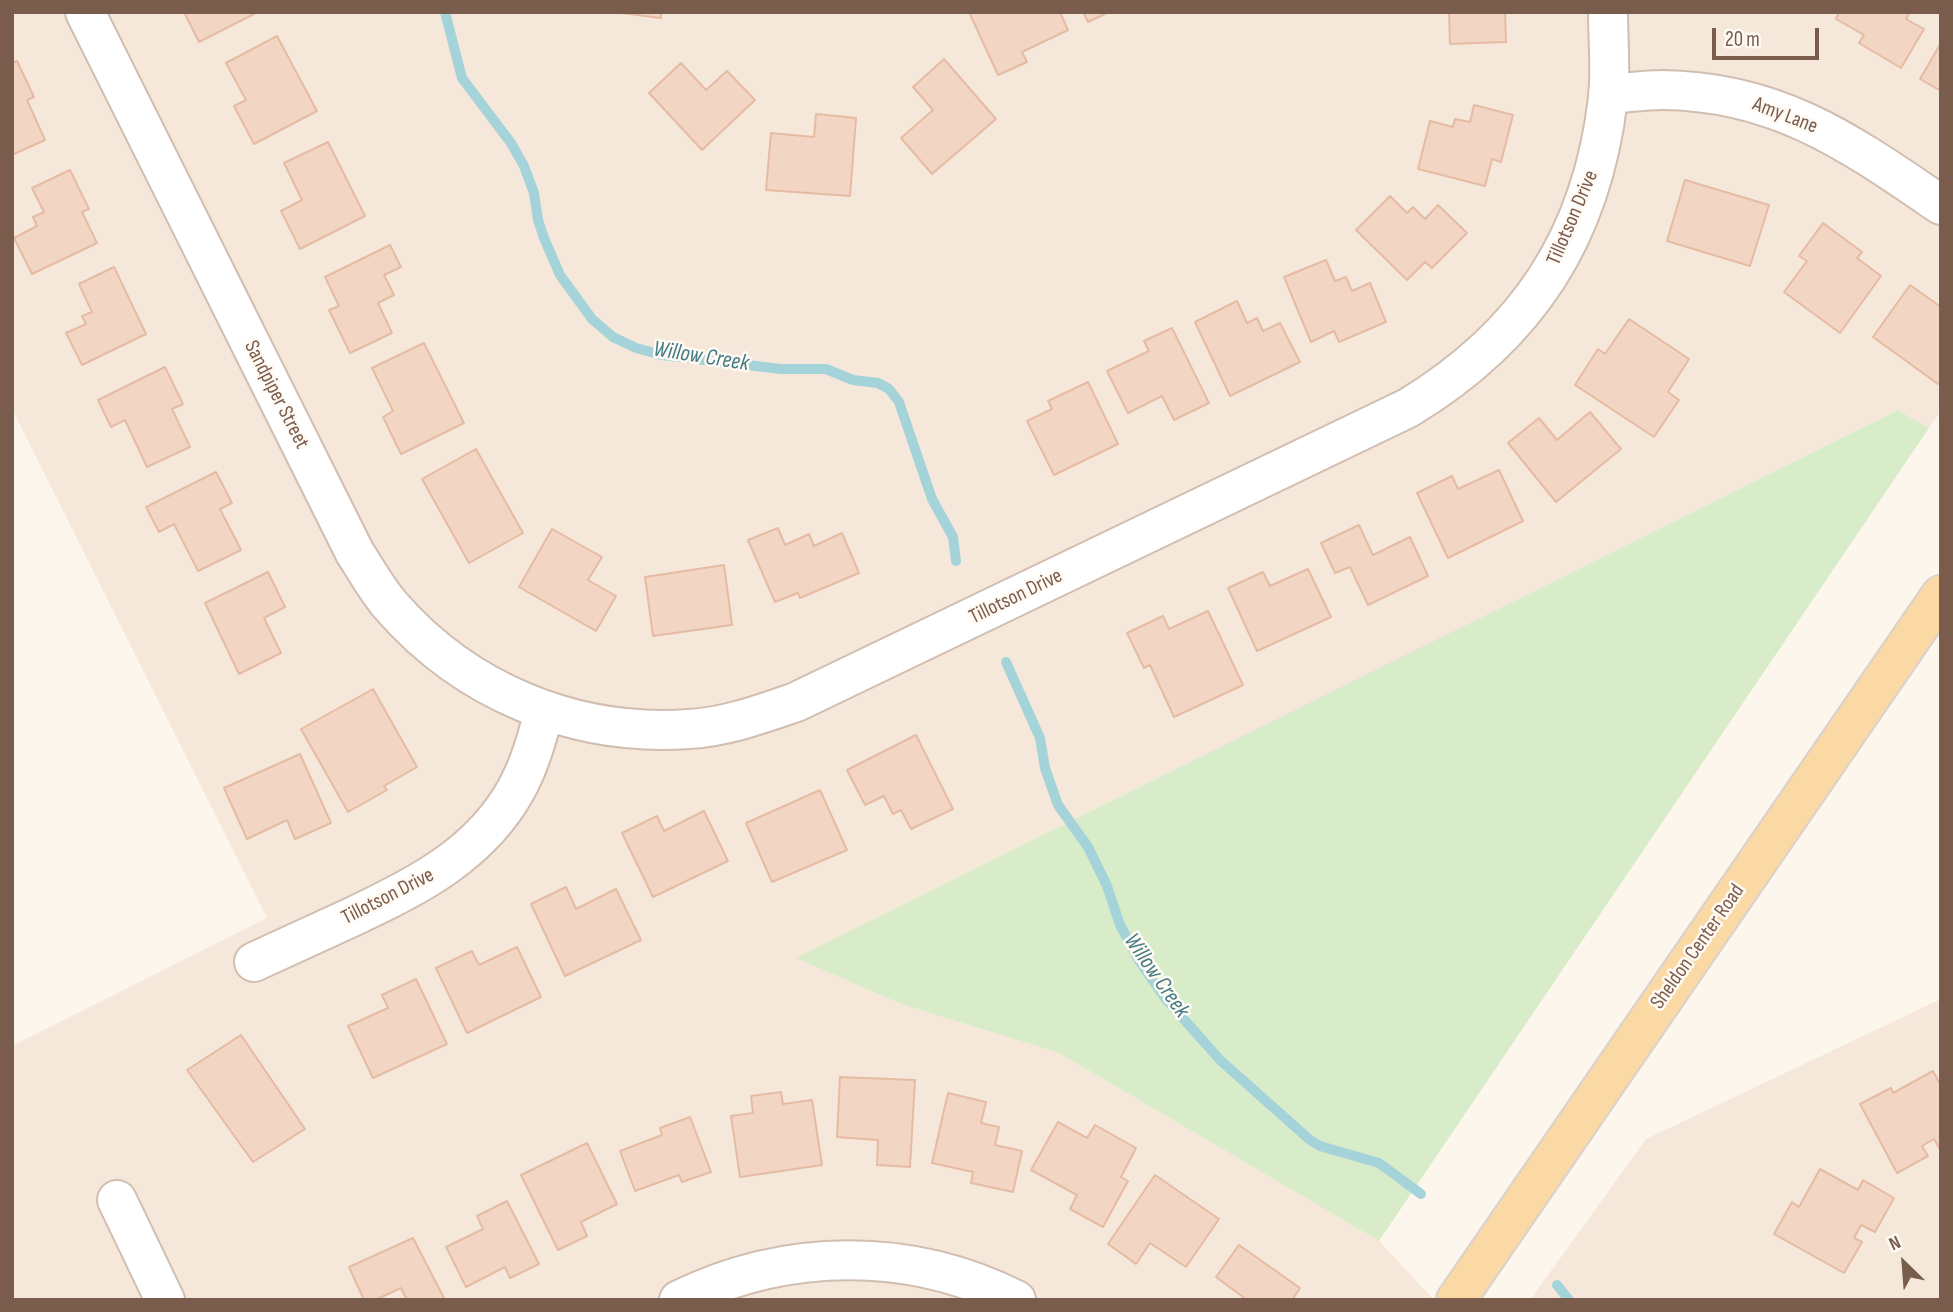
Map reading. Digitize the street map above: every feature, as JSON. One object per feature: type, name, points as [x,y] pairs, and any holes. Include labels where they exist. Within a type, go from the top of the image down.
[{"type":"main road","name":"Sheldon Center Road","points":[[1456,1300],[1941,594]]},
{"type":"street","name":"Sandpiper Street","points":[[85,12],[355,553],[390,605],[430,645],[500,694],[544,712]]},
{"type":"street","name":"Tillotson Drive","points":[[254,962],[409,890],[440,872],[467,850],[495,821],[518,787],[534,750],[544,712],[593,725],[642,730],[691,729],[738,721],[796,702],[1408,408],[1441,388],[1480,356],[1524,311],[1566,246],[1594,174],[1608,94],[1608,12]]},
{"type":"street","name":"Amy Lane","points":[[1608,94],[1661,90],[1710,93],[1759,104],[1806,121],[1861,151],[1941,205]]},
{"type":"street","points":[[117,1200],[164,1300]]},
{"type":"street","points":[[678,1300],[734,1277],[801,1262],[840,1259],[893,1262],[960,1276],[1016,1300]]},
{"type":"shaded area","points":[[12,12],[1941,12],[1941,411],[1929,428],[1898,410],[797,958],[901,1004],[1059,1053],[1379,1241],[1434,1300],[12,1300],[12,1046],[267,918],[12,409]]},
{"type":"shaded area","points":[[1941,999],[1941,1300],[1530,1300],[1646,1139]]},
{"type":"green space","points":[[1898,410],[1929,428],[1379,1241],[1059,1053],[901,1004],[796,958]]},
{"type":"building","points":[[184,12],[258,12],[199,42]]},
{"type":"building","points":[[614,12],[661,12],[661,18]]},
{"type":"building","points":[[969,12],[1060,12],[1068,30],[1022,52],[1027,62],[998,75]]},
{"type":"building","points":[[1083,12],[1109,12],[1088,22]]},
{"type":"building","points":[[1449,12],[1505,12],[1506,42],[1450,44]]},
{"type":"building","points":[[1839,12],[1910,12],[1906,19],[1924,29],[1901,68],[1859,43],[1864,35],[1836,19]]},
{"type":"building","points":[[277,36],[317,111],[254,144],[234,106],[246,100],[226,63]]},
{"type":"building","points":[[1941,43],[1941,91],[1920,79]]},
{"type":"building","points":[[944,59],[996,119],[932,174],[901,138],[933,110],[913,87]]},
{"type":"building","points":[[17,61],[34,97],[27,100],[45,140],[12,155],[12,63]]},
{"type":"building","points":[[681,63],[706,90],[727,71],[755,100],[702,150],[649,93]]},
{"type":"building","points":[[1474,105],[1513,115],[1501,162],[1492,159],[1485,186],[1418,169],[1430,121],[1453,127],[1455,119],[1470,122]]},
{"type":"building","points":[[816,114],[856,118],[850,196],[766,190],[771,133],[814,137]]},
{"type":"building","points":[[328,142],[365,216],[300,249],[281,211],[302,200],[284,163]]},
{"type":"building","points":[[70,170],[89,209],[82,212],[97,243],[32,274],[14,238],[37,226],[33,217],[44,212],[32,188]]},
{"type":"building","points":[[1685,180],[1769,205],[1750,266],[1667,241]]},
{"type":"building","points":[[1390,196],[1407,213],[1413,207],[1425,219],[1438,205],[1467,233],[1432,268],[1425,262],[1407,280],[1356,230]]},
{"type":"building","points":[[1823,223],[1862,252],[1857,258],[1881,276],[1840,333],[1784,292],[1807,261],[1799,256]]},
{"type":"building","points":[[390,245],[401,267],[384,275],[394,295],[378,303],[392,333],[350,353],[329,310],[339,306],[325,277]]},
{"type":"building","points":[[1326,260],[1335,281],[1346,277],[1352,291],[1370,283],[1386,322],[1339,342],[1334,331],[1311,342],[1284,277]]},
{"type":"building","points":[[114,267],[146,334],[82,365],[66,333],[86,324],[82,316],[92,312],[79,284]]},
{"type":"building","points":[[1910,285],[1941,307],[1941,380],[1938,384],[1873,337]]},
{"type":"building","points":[[1237,301],[1247,323],[1257,318],[1263,331],[1280,323],[1300,362],[1230,396],[1195,322]]},
{"type":"building","points":[[1629,319],[1689,359],[1668,392],[1679,400],[1654,437],[1575,385],[1598,349],[1605,354]]},
{"type":"building","points":[[1172,328],[1209,403],[1174,420],[1162,396],[1128,413],[1107,371],[1149,351],[1144,341]]},
{"type":"building","points":[[424,343],[464,423],[401,454],[383,417],[393,411],[372,368]]},
{"type":"building","points":[[165,367],[183,404],[172,409],[190,447],[147,467],[125,420],[111,427],[98,400]]},
{"type":"building","points":[[1088,382],[1118,444],[1054,475],[1027,421],[1052,409],[1048,401]]},
{"type":"building","points":[[1590,412],[1621,449],[1556,502],[1508,443],[1539,418],[1557,440]]},
{"type":"building","points":[[476,449],[523,533],[469,563],[422,479]]},
{"type":"building","points":[[1499,470],[1523,521],[1448,558],[1417,493],[1452,476],[1458,489]]},
{"type":"building","points":[[216,472],[232,503],[220,509],[241,550],[198,571],[174,524],[159,532],[146,507]]},
{"type":"building","points":[[1359,525],[1373,555],[1410,537],[1428,576],[1368,605],[1350,567],[1335,573],[1321,543]]},
{"type":"building","points":[[778,528],[785,545],[809,534],[814,546],[842,533],[859,573],[800,598],[798,593],[775,602],[748,540]]},
{"type":"building","points":[[552,529],[602,557],[588,580],[616,596],[596,631],[519,587]]},
{"type":"building","points":[[724,565],[732,625],[653,636],[645,577]]},
{"type":"building","points":[[1308,569],[1331,617],[1257,651],[1228,588],[1263,572],[1270,586]]},
{"type":"building","points":[[268,572],[285,607],[264,618],[281,653],[239,674],[205,603]]},
{"type":"building","points":[[1208,611],[1243,685],[1174,717],[1150,665],[1144,668],[1127,633],[1163,616],[1169,629]]},
{"type":"building","points":[[373,689],[417,767],[384,786],[387,790],[348,812],[301,729]]},
{"type":"building","points":[[916,735],[953,809],[911,829],[901,810],[893,814],[884,796],[865,805],[847,770]]},
{"type":"building","points":[[300,754],[331,823],[295,839],[287,820],[247,839],[224,788]]},
{"type":"building","points":[[820,790],[847,850],[772,882],[746,823]]},
{"type":"building","points":[[704,811],[728,861],[653,897],[622,833],[657,816],[664,831]]},
{"type":"building","points":[[566,887],[576,909],[616,889],[641,940],[565,976],[531,904]]},
{"type":"building","points":[[517,947],[541,997],[467,1033],[436,968],[472,951],[479,965]]},
{"type":"building","points":[[416,979],[447,1044],[373,1078],[348,1026],[388,1008],[382,995]]},
{"type":"building","points":[[241,1035],[305,1129],[253,1162],[187,1070]]},
{"type":"building","points":[[1933,1071],[1941,1086],[1941,1151],[1934,1139],[1922,1146],[1928,1156],[1897,1173],[1860,1104],[1891,1088],[1893,1093]]},
{"type":"building","points":[[840,1077],[915,1080],[910,1167],[877,1165],[878,1140],[837,1137]]},
{"type":"building","points":[[781,1092],[783,1104],[812,1100],[822,1165],[740,1177],[731,1116],[753,1113],[751,1096]]},
{"type":"building","points":[[948,1093],[986,1102],[981,1123],[999,1127],[995,1145],[1022,1151],[1013,1192],[971,1183],[973,1172],[932,1163]]},
{"type":"building","points":[[690,1117],[711,1172],[682,1182],[679,1175],[635,1191],[620,1151],[662,1135],[660,1128]]},
{"type":"building","points":[[1058,1122],[1087,1138],[1095,1125],[1136,1148],[1121,1177],[1128,1181],[1103,1227],[1070,1209],[1077,1195],[1031,1170]]},
{"type":"building","points":[[587,1143],[617,1204],[581,1222],[587,1236],[558,1250],[521,1175]]},
{"type":"building","points":[[1820,1169],[1858,1190],[1863,1180],[1894,1198],[1875,1232],[1861,1225],[1854,1238],[1862,1242],[1844,1273],[1774,1234],[1792,1202],[1799,1207]]},
{"type":"building","points":[[1155,1175],[1219,1219],[1186,1267],[1150,1243],[1136,1264],[1108,1244]]},
{"type":"building","points":[[507,1201],[539,1264],[510,1278],[505,1267],[466,1287],[446,1247],[483,1229],[477,1216]]},
{"type":"building","points":[[413,1238],[445,1300],[407,1300],[401,1288],[375,1300],[364,1300],[349,1267]]},
{"type":"building","points":[[1239,1245],[1300,1288],[1292,1300],[1247,1300],[1216,1277]]},
{"type":"waterway","name":"Willow Creek","points":[[445,12],[462,78],[511,143],[524,166],[534,193],[538,220],[560,275],[592,319],[613,337],[636,348],[662,355],[781,369],[826,369],[853,380],[878,383],[889,389],[899,402],[932,499],[953,537],[956,561]]},
{"type":"waterway","name":"Willow Creek","points":[[1006,662],[1040,738],[1045,768],[1058,805],[1088,847],[1107,886],[1120,925],[1140,962],[1165,998],[1220,1060],[1310,1140],[1320,1146],[1379,1163],[1421,1194]]},
{"type":"waterway","name":"Willow Creek","points":[[1557,1285],[1569,1300]]}]
